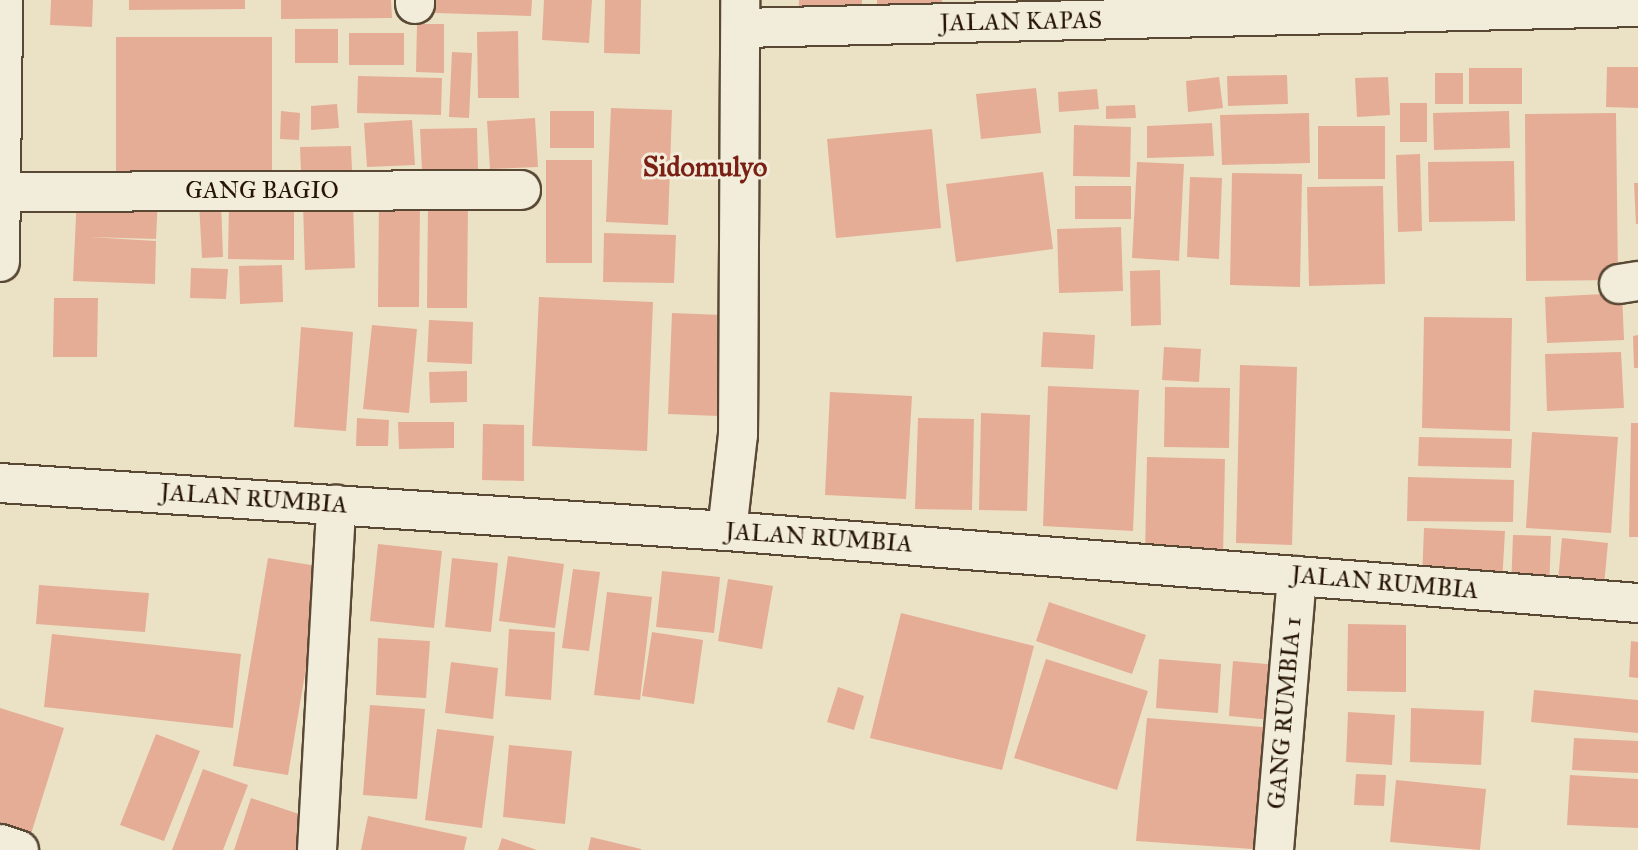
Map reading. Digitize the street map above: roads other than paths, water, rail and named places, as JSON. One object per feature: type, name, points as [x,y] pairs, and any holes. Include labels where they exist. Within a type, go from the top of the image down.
[{"type":"street","points":[[0,262],[3,192],[3,0]]},
{"type":"street","name":"JALAN KAPAS","points":[[741,14],[1638,7]]},
{"type":"street","points":[[727,531],[738,435],[741,14]]},
{"type":"street","name":"GANG BAGIO","points":[[3,192],[521,190]]},
{"type":"street","name":"JALAN RUMBIA","points":[[0,483],[727,531],[1638,603]]},
{"type":"street","points":[[317,850],[336,505]]},
{"type":"street","name":"GANG RUMBIA 1","points":[[1274,850],[1297,576]]},
{"type":"street","points":[[0,844],[19,850]]},
{"type":"district","name":"Sidomulyo","points":[[705,167]]}]
